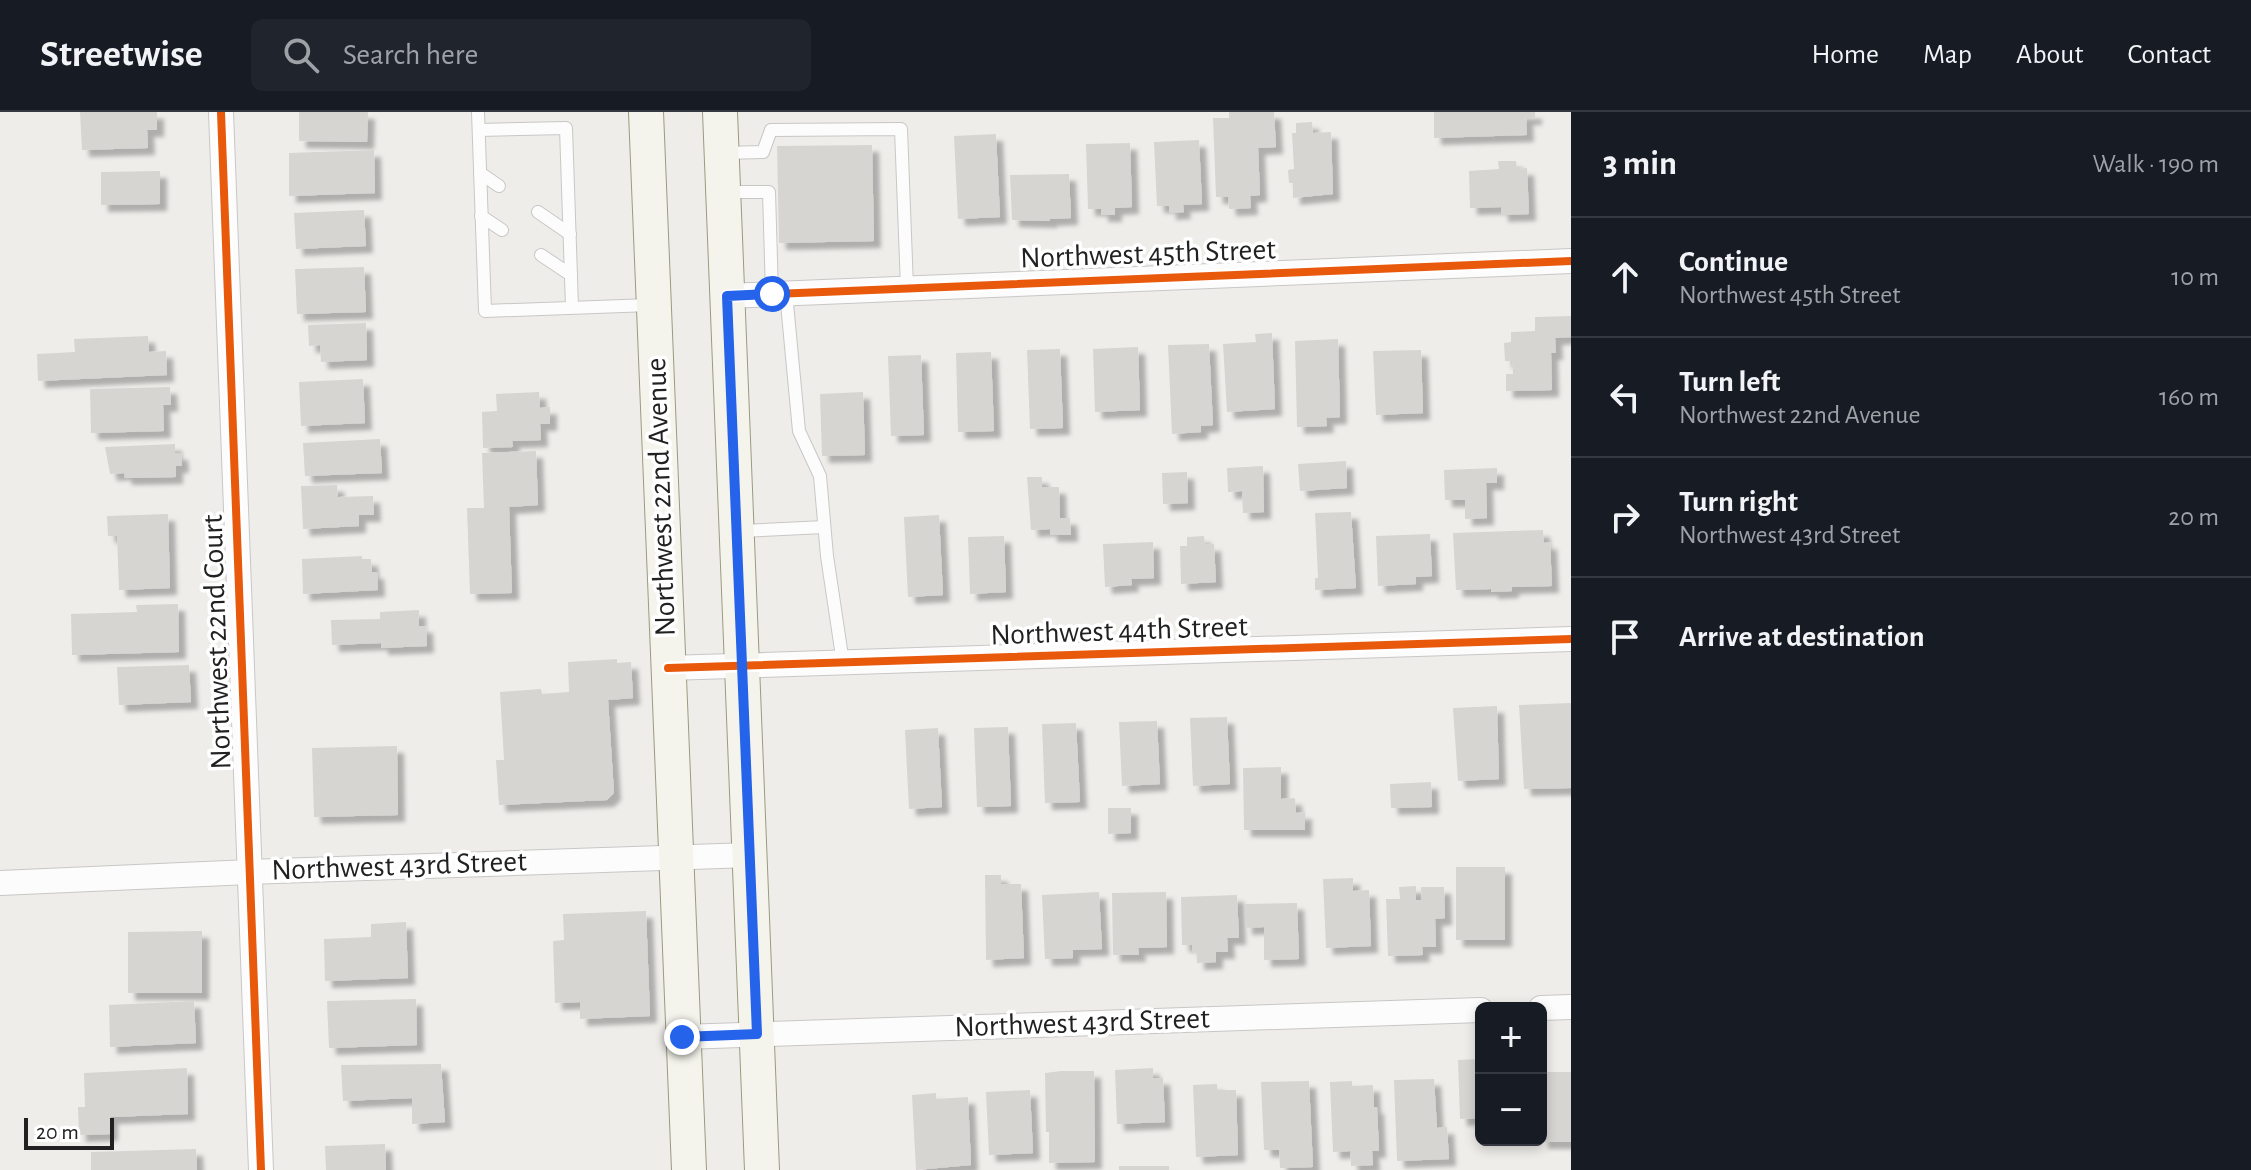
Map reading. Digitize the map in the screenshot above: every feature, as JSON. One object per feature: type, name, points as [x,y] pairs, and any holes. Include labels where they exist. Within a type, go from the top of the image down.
[{"type":"main road","name":"Northwest 22nd Avenue","points":[[646,112],[689,1170]]},
{"type":"main road","points":[[720,112],[762,1170]]},
{"type":"street","name":"Northwest 22nd Court","points":[[221,112],[261,1170]]},
{"type":"street","name":"Northwest 45th Street","points":[[727,296],[1571,261]]},
{"type":"street","name":"Northwest 44th Street","points":[[668,668],[1571,639]]},
{"type":"street","name":"Northwest 43rd Street","points":[[0,883],[750,855]]},
{"type":"street","points":[[1547,1008],[1571,1007]]},
{"type":"street","name":"Northwest 43rd Street","points":[[682,1037],[1475,1010]]},
{"type":"lane","points":[[478,112],[485,311],[654,305]]},
{"type":"lane","points":[[479,130],[566,128],[572,307]]},
{"type":"lane","points":[[722,153],[763,152],[771,130],[901,129],[907,288]]},
{"type":"lane","points":[[480,173],[499,186]]},
{"type":"lane","points":[[723,192],[769,192],[779,294],[799,431],[820,476],[843,664]]},
{"type":"lane","points":[[538,212],[570,234]]},
{"type":"lane","points":[[481,216],[502,230]]},
{"type":"lane","points":[[541,255],[571,275]]},
{"type":"lane","points":[[737,531],[824,527]]},
{"type":"building","points":[[80,112],[157,112],[157,130],[147,130],[148,148],[82,150]]},
{"type":"building","points":[[299,112],[368,112],[367,142],[299,141]]},
{"type":"building","points":[[1229,112],[1274,112],[1276,147],[1258,148],[1260,195],[1250,196],[1251,208],[1229,209],[1228,197],[1216,197],[1213,118],[1229,118]]},
{"type":"building","points":[[1434,112],[1535,112],[1535,118],[1526,118],[1527,135],[1434,138]]},
{"type":"building","points":[[1312,122],[1313,133],[1331,132],[1333,194],[1293,198],[1293,183],[1289,183],[1288,170],[1294,169],[1292,133],[1296,133],[1296,123]]},
{"type":"building","points":[[996,134],[1000,217],[958,219],[954,136]]},
{"type":"building","points":[[1199,140],[1202,204],[1183,205],[1184,212],[1169,213],[1169,206],[1157,206],[1154,142]]},
{"type":"building","points":[[1130,143],[1132,207],[1115,208],[1115,215],[1101,215],[1101,209],[1088,209],[1086,144]]},
{"type":"building","points":[[872,145],[874,241],[779,243],[777,146]]},
{"type":"building","points":[[374,150],[375,193],[289,196],[289,153]]},
{"type":"building","points":[[1498,161],[1516,161],[1517,169],[1527,168],[1529,214],[1501,215],[1501,207],[1470,208],[1469,171],[1499,169]]},
{"type":"building","points":[[160,171],[160,204],[101,205],[101,172]]},
{"type":"building","points":[[1069,174],[1071,218],[1012,220],[1010,175]]},
{"type":"building","points":[[364,210],[366,246],[296,249],[294,213]]},
{"type":"building","points":[[364,267],[366,312],[297,314],[295,269]]},
{"type":"building","points":[[1571,316],[1571,337],[1555,338],[1556,353],[1551,353],[1552,390],[1506,391],[1506,374],[1513,374],[1512,361],[1505,361],[1504,343],[1511,342],[1511,332],[1535,331],[1535,317]]},
{"type":"building","points":[[366,323],[367,360],[321,362],[320,345],[309,346],[308,325]]},
{"type":"building","points":[[1272,333],[1275,409],[1227,412],[1223,344],[1256,342],[1255,334]]},
{"type":"building","points":[[148,336],[149,352],[166,351],[167,375],[38,381],[37,354],[75,352],[74,339]]},
{"type":"building","points":[[1338,339],[1340,417],[1326,418],[1327,426],[1297,427],[1295,341]]},
{"type":"building","points":[[1209,344],[1213,425],[1201,426],[1201,432],[1172,434],[1168,345]]},
{"type":"building","points":[[1138,347],[1140,410],[1095,412],[1093,349]]},
{"type":"building","points":[[1060,349],[1063,428],[1030,429],[1027,350]]},
{"type":"building","points":[[1421,350],[1423,413],[1376,415],[1373,351]]},
{"type":"building","points":[[991,352],[994,431],[958,432],[956,353]]},
{"type":"building","points":[[921,355],[924,435],[891,436],[888,356]]},
{"type":"building","points":[[363,379],[365,423],[301,426],[299,382]]},
{"type":"building","points":[[170,387],[171,405],[163,405],[164,431],[91,433],[90,389]]},
{"type":"building","points":[[539,392],[540,408],[550,407],[550,424],[540,424],[541,440],[512,441],[513,447],[483,448],[482,412],[497,411],[496,394]]},
{"type":"building","points":[[863,392],[865,455],[822,456],[820,394]]},
{"type":"building","points":[[380,439],[382,473],[305,476],[303,443]]},
{"type":"building","points":[[175,444],[175,453],[181,453],[182,466],[176,466],[176,477],[125,478],[124,473],[110,474],[105,447]]},
{"type":"building","points":[[536,451],[538,505],[509,507],[512,593],[470,594],[467,508],[484,508],[482,453]]},
{"type":"building","points":[[1346,461],[1347,488],[1300,491],[1298,464]]},
{"type":"building","points":[[1263,466],[1264,512],[1243,513],[1242,491],[1228,492],[1227,468]]},
{"type":"building","points":[[1497,468],[1497,483],[1486,483],[1487,518],[1465,519],[1465,500],[1445,500],[1444,470]]},
{"type":"building","points":[[1187,472],[1188,503],[1163,504],[1162,473]]},
{"type":"building","points":[[1027,477],[1042,477],[1042,487],[1059,487],[1060,518],[1070,518],[1071,535],[1050,535],[1050,529],[1031,530]]},
{"type":"building","points":[[337,485],[338,497],[373,496],[374,515],[359,515],[359,526],[303,529],[301,486]]},
{"type":"building","points":[[1351,512],[1356,588],[1315,590],[1315,578],[1318,578],[1315,513]]},
{"type":"building","points":[[168,514],[170,588],[119,590],[117,536],[108,536],[107,516]]},
{"type":"building","points":[[939,515],[943,595],[908,597],[904,517]]},
{"type":"building","points":[[1543,530],[1544,543],[1550,542],[1552,586],[1512,587],[1512,591],[1491,592],[1491,589],[1456,590],[1453,533]]},
{"type":"building","points":[[1430,534],[1432,576],[1416,577],[1416,584],[1378,586],[1376,536]]},
{"type":"building","points":[[1004,536],[1006,592],[970,594],[968,537]]},
{"type":"building","points":[[1204,536],[1205,545],[1214,544],[1216,582],[1181,584],[1180,546],[1187,546],[1187,537]]},
{"type":"building","points":[[1153,542],[1154,578],[1131,579],[1132,585],[1105,587],[1103,544]]},
{"type":"building","points":[[362,556],[362,559],[371,559],[372,572],[377,572],[378,590],[303,594],[302,559]]},
{"type":"building","points":[[178,604],[179,652],[72,655],[71,614],[137,612],[136,605]]},
{"type":"building","points":[[419,610],[419,626],[426,626],[427,646],[381,648],[381,643],[332,645],[331,620],[380,619],[380,612]]},
{"type":"building","points":[[617,659],[617,663],[631,662],[633,698],[608,700],[614,793],[607,800],[499,805],[496,760],[504,760],[500,692],[541,689],[542,694],[569,692],[568,662]]},
{"type":"building","points":[[189,665],[191,702],[119,705],[117,667]]},
{"type":"building","points":[[1571,703],[1571,788],[1524,789],[1519,705]]},
{"type":"building","points":[[1497,706],[1499,779],[1458,781],[1453,708]]},
{"type":"building","points":[[1227,717],[1230,784],[1193,786],[1190,718]]},
{"type":"building","points":[[1157,721],[1160,784],[1122,786],[1119,722]]},
{"type":"building","points":[[1076,723],[1080,802],[1045,803],[1042,724]]},
{"type":"building","points":[[1008,727],[1011,806],[977,807],[974,728]]},
{"type":"building","points":[[938,728],[942,807],[909,809],[905,730]]},
{"type":"building","points":[[397,746],[398,815],[314,817],[312,748]]},
{"type":"building","points":[[1281,767],[1281,799],[1295,798],[1296,813],[1305,812],[1305,830],[1244,830],[1243,768]]},
{"type":"building","points":[[1431,782],[1432,807],[1391,808],[1390,784]]},
{"type":"building","points":[[1108,808],[1131,808],[1131,833],[1108,834]]},
{"type":"building","points":[[1456,867],[1505,867],[1505,940],[1456,940]]},
{"type":"building","points":[[985,875],[1001,875],[1001,884],[1021,884],[1024,958],[986,960]]},
{"type":"building","points":[[1353,878],[1353,891],[1369,890],[1371,946],[1326,948],[1323,879]]},
{"type":"building","points":[[1416,886],[1416,900],[1422,900],[1421,887],[1444,887],[1445,918],[1435,919],[1436,947],[1422,947],[1423,955],[1388,956],[1386,899],[1400,899],[1399,887]]},
{"type":"building","points":[[1099,892],[1102,949],[1073,950],[1073,958],[1045,959],[1042,895]]},
{"type":"building","points":[[1166,892],[1167,947],[1138,948],[1139,955],[1113,955],[1112,893]]},
{"type":"building","points":[[1237,895],[1239,938],[1227,938],[1228,952],[1216,952],[1216,962],[1197,963],[1197,952],[1192,953],[1192,945],[1182,945],[1181,897]]},
{"type":"building","points":[[1297,903],[1299,959],[1264,960],[1264,927],[1245,928],[1245,904]]},
{"type":"building","points":[[646,911],[650,1016],[580,1019],[580,1002],[555,1003],[553,941],[564,940],[563,914]]},
{"type":"building","points":[[406,922],[408,978],[325,981],[324,939],[371,937],[371,924]]},
{"type":"building","points":[[202,931],[202,993],[128,993],[128,932]]},
{"type":"building","points":[[416,999],[417,1045],[329,1048],[327,1001]]},
{"type":"building","points":[[194,1001],[196,1043],[110,1047],[109,1005]]},
{"type":"building","points":[[1475,1059],[1475,1118],[1460,1119],[1458,1060]]},
{"type":"building","points":[[441,1064],[445,1122],[412,1124],[412,1098],[343,1101],[341,1065]]},
{"type":"building","points":[[187,1068],[188,1114],[111,1117],[111,1134],[79,1135],[78,1107],[85,1107],[84,1073]]},
{"type":"building","points":[[1153,1068],[1153,1078],[1163,1078],[1165,1122],[1117,1124],[1115,1070]]},
{"type":"building","points":[[1094,1071],[1095,1162],[1049,1163],[1045,1073]]},
{"type":"building","points":[[1547,1072],[1571,1072],[1571,1142],[1547,1142]]},
{"type":"building","points":[[1434,1079],[1437,1128],[1447,1127],[1449,1159],[1397,1161],[1394,1080]]},
{"type":"building","points":[[1309,1081],[1313,1167],[1280,1168],[1279,1150],[1264,1150],[1261,1082]]},
{"type":"building","points":[[1352,1081],[1352,1086],[1373,1085],[1379,1151],[1372,1151],[1373,1165],[1351,1166],[1350,1151],[1333,1152],[1330,1082]]},
{"type":"building","points":[[1217,1084],[1217,1090],[1236,1090],[1238,1155],[1196,1157],[1193,1085]]},
{"type":"building","points":[[1030,1090],[1033,1153],[989,1155],[986,1092]]},
{"type":"building","points":[[936,1093],[936,1099],[968,1097],[971,1165],[916,1170],[912,1095]]},
{"type":"building","points":[[385,1144],[386,1170],[326,1170],[325,1146]]},
{"type":"building","points":[[196,1149],[197,1170],[91,1170],[91,1152]]},
{"type":"building","points":[[1119,1166],[1169,1166],[1169,1170],[1119,1170]]},
{"type":"cycle path","points":[[221,112],[261,1170]]},
{"type":"cycle path","points":[[727,296],[1571,261]]},
{"type":"cycle path","points":[[668,668],[1571,639]]},
{"type":"route","points":[[682,1037],[757,1034],[727,296],[772,294]]}]
